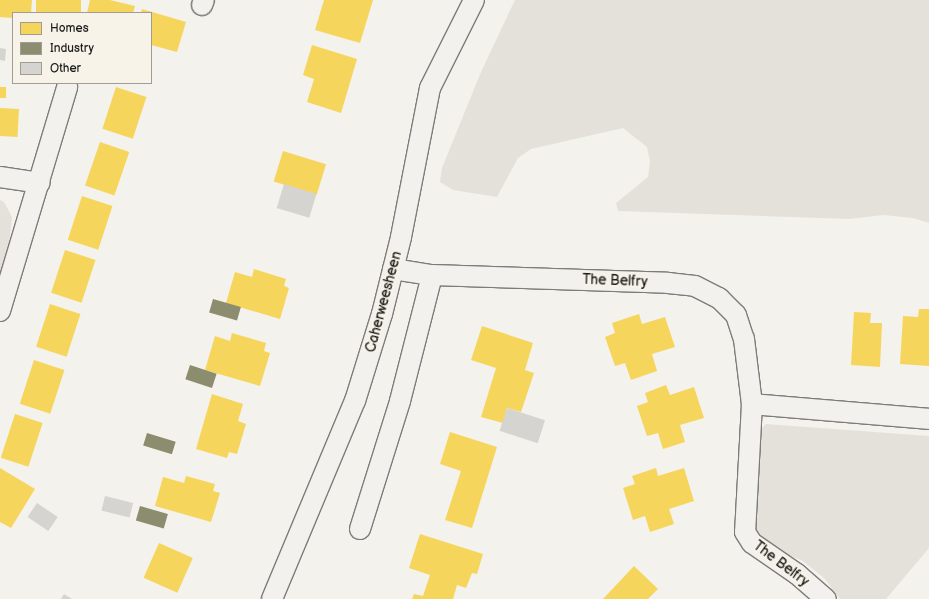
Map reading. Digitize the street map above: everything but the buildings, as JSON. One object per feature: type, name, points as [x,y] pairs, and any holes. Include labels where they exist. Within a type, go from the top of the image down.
[{"type":"street","name":"Caherweesheen","points":[[272,599],[355,401],[393,269],[430,88],[474,0]]},
{"type":"street","points":[[0,311],[40,183],[67,88]]},
{"type":"street","points":[[0,177],[40,183]]},
{"type":"street","name":"The Belfry","points":[[393,269],[432,275],[668,283],[695,286],[719,298],[736,315],[744,339],[752,404],[745,532],[752,543],[797,574],[826,599]]},
{"type":"street","points":[[360,529],[400,401],[432,275]]},
{"type":"street","points":[[752,404],[929,420]]},
{"type":"shaded area","points":[[515,0],[929,0],[929,223],[913,218],[883,215],[849,219],[618,211],[616,203],[648,177],[650,162],[647,147],[623,128],[531,149],[518,158],[497,197],[453,190],[440,182],[442,168],[481,72]]},
{"type":"shaded area","points":[[0,200],[4,202],[12,217],[9,245],[0,273]]},
{"type":"shaded area","points":[[766,424],[929,436],[929,548],[886,599],[840,599],[825,579],[803,561],[775,549],[755,536],[753,529],[760,435],[761,429]]}]
